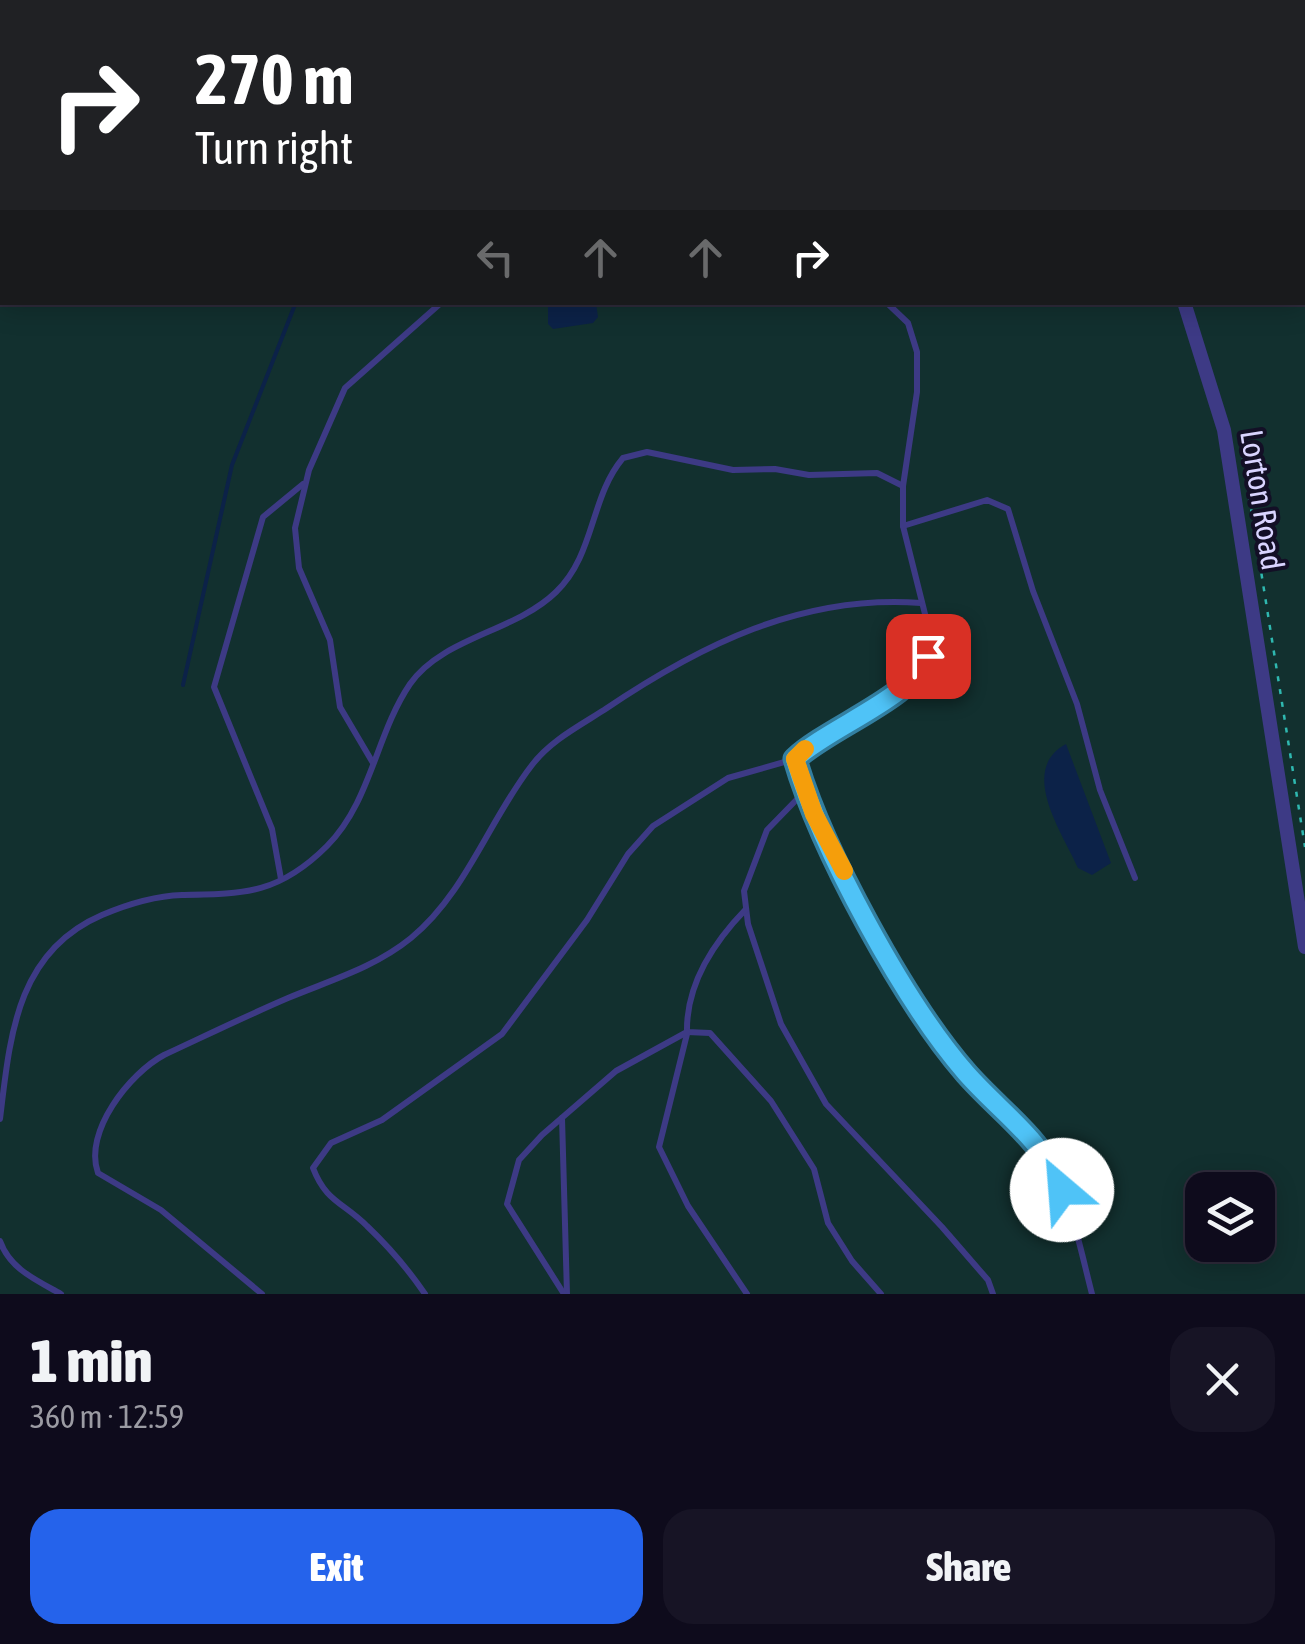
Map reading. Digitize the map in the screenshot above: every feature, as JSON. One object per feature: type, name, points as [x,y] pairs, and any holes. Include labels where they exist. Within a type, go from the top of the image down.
[{"type":"street","name":"Lorton Road","points":[[1185,305],[1224,430],[1305,947]]},
{"type":"lane","points":[[374,764],[340,707],[330,640],[299,568],[295,528],[304,484],[345,388],[439,305]]},
{"type":"lane","points":[[425,1294],[403,1262],[362,1221],[322,1193],[313,1168],[331,1144],[382,1120],[502,1034],[588,920],[628,854],[653,826],[728,778],[795,759],[838,725],[918,676],[930,644],[903,526],[903,486],[917,392],[917,352],[908,322],[889,305]]},
{"type":"lane","points":[[0,1119],[8,1058],[29,979],[49,950],[74,929],[144,900],[242,896],[281,879],[337,835],[403,696],[420,672],[441,656],[529,614],[566,582],[582,556],[612,474],[630,454],[647,452],[733,470],[775,469],[810,475],[878,473],[903,486]]},
{"type":"lane","points":[[281,879],[272,829],[214,687],[263,517],[304,484]]},
{"type":"lane","points":[[903,526],[987,500],[1008,510],[1077,704],[1100,790],[1135,878]]},
{"type":"lane","points":[[262,1294],[160,1210],[98,1173],[98,1142],[131,1080],[164,1055],[353,973],[407,942],[442,907],[522,779],[544,751],[676,664],[732,634],[801,613],[879,602],[922,604]]},
{"type":"lane","points":[[795,759],[805,791],[861,905],[918,1005],[966,1073],[1044,1152],[1062,1190],[1092,1294]]},
{"type":"lane","points":[[805,791],[767,830],[744,891],[781,1024],[826,1104],[954,1240],[988,1280],[993,1294]]},
{"type":"lane","points":[[746,909],[714,943],[687,1012],[687,1032],[659,1147],[688,1206],[748,1294]]},
{"type":"lane","points":[[566,1294],[508,1204],[519,1160],[616,1071],[687,1032],[710,1033],[771,1101],[814,1168],[828,1223],[852,1261],[881,1294]]},
{"type":"lane","points":[[0,1050],[8,1058]]},
{"type":"lane","points":[[562,1118],[566,1294]]},
{"type":"lane","points":[[0,1241],[4,1254],[22,1273],[60,1294]]},
{"type":"lane","points":[[736,1294],[737,1281]]},
{"type":"green space","points":[[0,305],[1305,305],[1305,1294],[0,1294]]},
{"type":"water","points":[[548,305],[596,305],[598,317],[593,323],[553,329],[548,324]]},
{"type":"water","points":[[1066,744],[1111,863],[1092,875],[1078,868],[1055,820],[1044,785],[1045,769],[1052,755]]},
{"type":"waterway","points":[[183,685],[232,465],[295,305]]},
{"type":"slow traffic","points":[[805,749],[795,759],[803,786],[844,871]]},
{"type":"route","points":[[928,656],[918,676],[908,685],[838,725],[795,759],[814,814],[918,1005],[966,1073],[1030,1134],[1044,1152],[1062,1190]]}]
